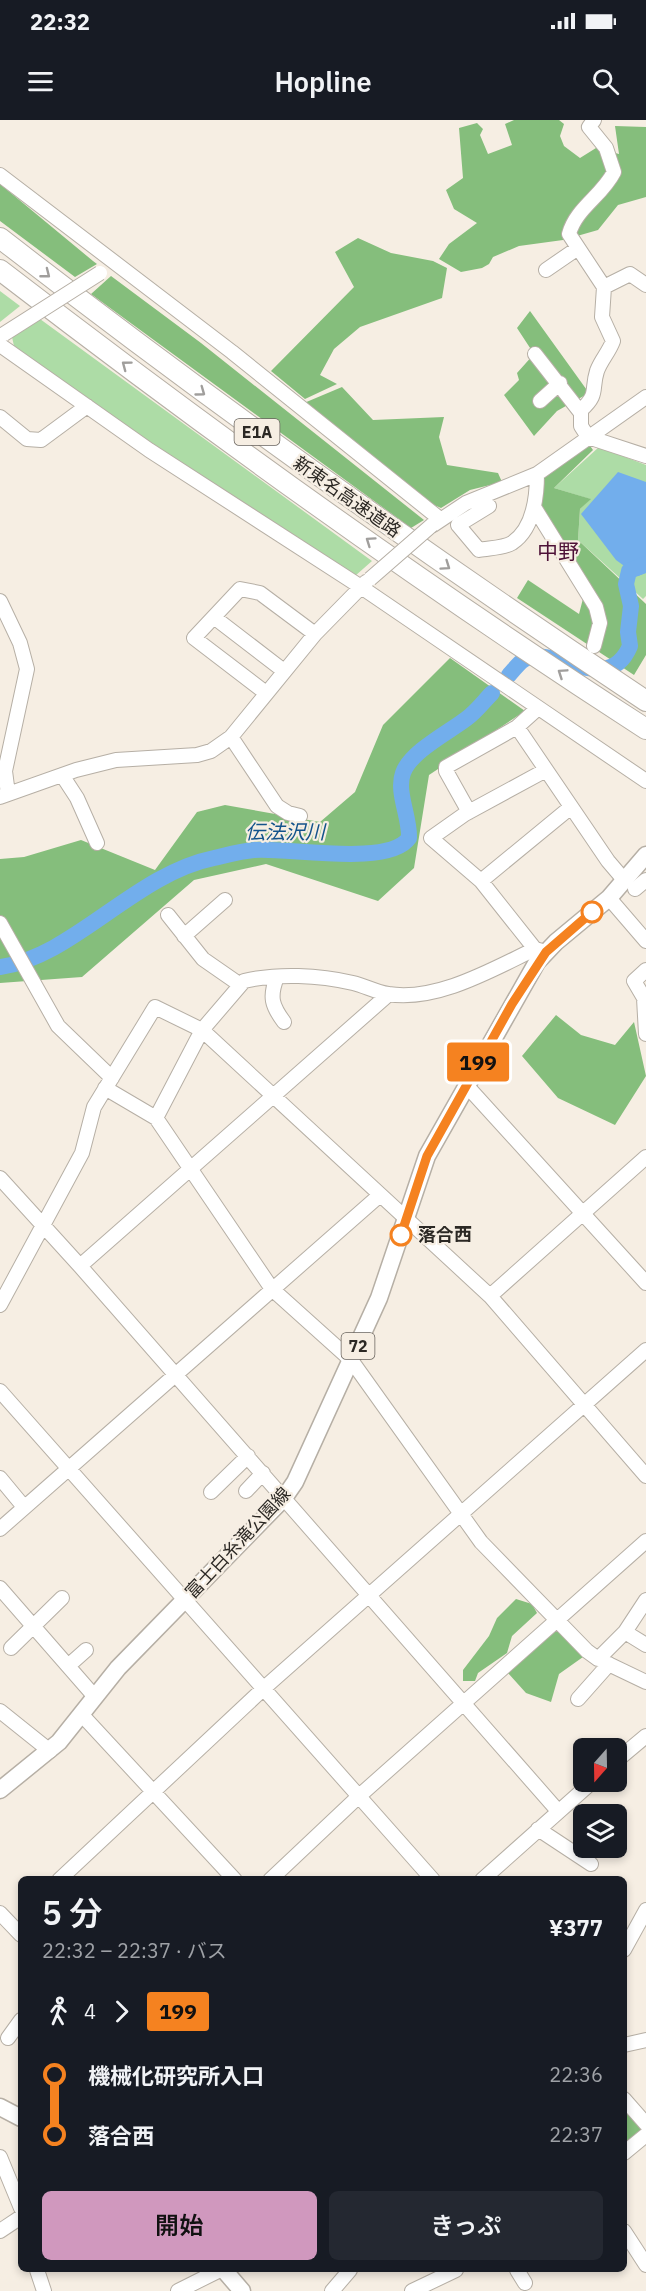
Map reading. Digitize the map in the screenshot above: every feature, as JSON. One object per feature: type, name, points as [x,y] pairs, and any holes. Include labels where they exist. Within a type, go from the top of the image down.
[{"type":"highway","name":"新東名高速道路","points":[[0,238],[166,366],[356,504],[646,701]]},
{"type":"highway","name":"新東名高速道路","points":[[0,270],[269,470],[504,634],[646,729]]},
{"type":"main road","name":"富士白糸滝公園線","points":[[0,1790],[50,1751],[82,1715],[118,1668],[284,1498],[309,1456],[379,1298],[427,1156],[541,951],[609,898],[636,883],[646,855]]},
{"type":"main road","points":[[0,2107],[18,2116]]},
{"type":"main road","points":[[224,2272],[242,2291]]},
{"type":"street","points":[[594,120],[590,127],[606,148],[614,172],[607,186],[573,219],[569,234],[604,287],[602,317],[613,340],[596,373],[596,388],[592,400],[581,410],[581,426],[588,437],[646,456]]},
{"type":"street","points":[[0,175],[113,264],[232,352],[436,522]]},
{"type":"street","points":[[546,270],[578,248]]},
{"type":"street","points":[[113,264],[1,339],[87,406],[149,450],[366,583],[537,709],[646,782]]},
{"type":"street","points":[[604,287],[630,274],[646,285]]},
{"type":"street","points":[[534,354],[560,383],[581,413]]},
{"type":"street","points":[[540,401],[560,383]]},
{"type":"street","points":[[0,601],[20,643],[27,669],[5,771],[4,796],[62,775],[116,760],[197,755],[211,751],[231,737],[315,634],[366,583],[436,522],[482,496],[537,474],[646,397]]},
{"type":"street","points":[[633,405],[646,415]]},
{"type":"street","points":[[0,417],[27,439],[40,440],[87,406]]},
{"type":"street","points":[[489,506],[458,525],[479,550],[510,544],[523,533],[534,507],[537,474]]},
{"type":"street","points":[[534,507],[596,606],[600,623],[594,646]]},
{"type":"street","points":[[266,693],[194,638],[240,589],[260,593],[315,634]]},
{"type":"street","points":[[215,618],[284,671]]},
{"type":"street","points":[[469,812],[446,771],[446,767],[517,727],[537,709]]},
{"type":"street","points":[[517,727],[571,807],[636,883]]},
{"type":"street","points":[[231,737],[278,806],[288,813],[300,816]]},
{"type":"street","points":[[156,1118],[202,1030],[239,984],[254,978],[332,978],[389,994],[423,992],[462,984],[541,951],[481,881],[431,838],[469,812],[546,770]]},
{"type":"street","points":[[62,775],[77,798],[97,843]]},
{"type":"street","points":[[481,881],[571,807]]},
{"type":"street","points":[[609,898],[646,940]]},
{"type":"street","points":[[184,936],[225,900]]},
{"type":"street","points":[[168,915],[203,959],[239,984]]},
{"type":"street","points":[[2,927],[58,1026],[109,1083],[156,1118],[272,1289],[351,1360],[481,1542],[556,1620],[604,1662],[646,1682]]},
{"type":"street","points":[[646,970],[634,981],[644,998],[646,1034]]},
{"type":"street","points":[[277,977],[271,999],[273,1008],[284,1022]]},
{"type":"street","points":[[81,1266],[389,994]]},
{"type":"street","points":[[0,1305],[82,1153],[94,1107],[155,1007],[202,1030],[490,1296],[646,1476]]},
{"type":"street","points":[[466,1085],[646,1283]]},
{"type":"street","points":[[490,1296],[646,1157]]},
{"type":"street","points":[[0,1178],[81,1266],[175,1376],[248,1456],[558,1810]]},
{"type":"street","points":[[0,1529],[380,1195]]},
{"type":"street","points":[[63,1876],[262,1689],[646,1350]]},
{"type":"street","points":[[0,1390],[429,1876]]},
{"type":"street","points":[[211,1491],[248,1456]]},
{"type":"street","points":[[246,1491],[263,1473]]},
{"type":"street","points":[[0,1478],[24,1507]]},
{"type":"street","points":[[274,1876],[358,1797],[646,1542]]},
{"type":"street","points":[[0,1588],[95,1697]]},
{"type":"street","points":[[11,1648],[62,1598]]},
{"type":"street","points":[[578,1699],[646,1600]]},
{"type":"street","points":[[625,1632],[646,1645]]},
{"type":"street","points":[[68,1666],[86,1650]]},
{"type":"street","points":[[0,1711],[50,1751]]},
{"type":"street","points":[[82,1715],[231,1876]]},
{"type":"street","points":[[627,1752],[646,1736]]},
{"type":"street","points":[[486,1876],[580,1792]]},
{"type":"street","points":[[538,1828],[591,1864]]},
{"type":"street","points":[[627,1945],[646,1910]]},
{"type":"street","points":[[8,2038],[18,2024]]},
{"type":"street","points":[[627,2044],[646,2040]]},
{"type":"street","points":[[627,2102],[643,2115]]},
{"type":"street","points":[[627,2151],[646,2135]]},
{"type":"street","points":[[0,2157],[18,2201]]},
{"type":"street","points":[[0,2231],[18,2219]]},
{"type":"street","points":[[627,2236],[646,2265]]},
{"type":"street","points":[[39,2272],[44,2291]]},
{"type":"street","points":[[178,2291],[218,2272]]},
{"type":"street","points":[[332,2291],[342,2272]]},
{"type":"street","points":[[411,2291],[452,2272]]},
{"type":"street","points":[[518,2272],[525,2283]]},
{"type":"green space","points":[[514,120],[559,120],[564,124],[560,136],[564,146],[580,158],[596,148],[619,154],[615,126],[646,127],[646,197],[618,205],[598,230],[563,240],[519,246],[493,257],[489,264],[482,268],[461,272],[439,259],[449,244],[477,223],[454,209],[446,190],[463,178],[459,128],[477,123],[483,129],[480,135],[488,154],[512,145],[505,124]]},
{"type":"green space","points":[[0,184],[97,264],[75,277],[0,221]]},
{"type":"green space","points":[[358,238],[391,253],[433,261],[447,268],[442,298],[360,327],[334,349],[320,375],[337,384],[305,399],[271,371],[354,287],[335,252]]},
{"type":"green space","points":[[111,276],[201,343],[424,520],[411,528],[91,294]]},
{"type":"green space","points":[[0,291],[20,306],[0,322]]},
{"type":"green space","points":[[530,311],[589,393],[557,411],[534,436],[504,395],[519,380],[517,373],[534,354],[517,328]]},
{"type":"green space","points":[[40,319],[372,561],[355,576],[178,466],[14,346],[12,337]]},
{"type":"green space","points":[[342,387],[373,420],[444,417],[439,437],[447,465],[498,473],[502,482],[470,490],[441,508],[425,501],[304,403]]},
{"type":"green space","points":[[588,443],[593,450],[554,488],[591,499],[580,509],[578,540],[646,604],[646,655],[634,675],[517,598],[528,580],[579,614],[585,591],[539,505],[545,473]]},
{"type":"green space","points":[[599,447],[646,465],[646,596],[643,599],[578,540],[580,509],[590,499],[554,488]]},
{"type":"green space","points":[[450,658],[525,711],[429,775],[414,868],[378,901],[266,864],[194,880],[82,977],[0,983],[0,859],[24,857],[81,840],[155,870],[197,812],[225,805],[320,822],[355,792],[383,725]]},
{"type":"green space","points":[[556,1015],[581,1035],[615,1045],[634,1022],[646,1076],[615,1125],[558,1098],[522,1056]]},
{"type":"green space","points":[[516,1599],[532,1604],[537,1613],[512,1636],[507,1653],[478,1673],[475,1681],[463,1681],[463,1670],[489,1636],[497,1618]]},
{"type":"green space","points":[[558,1629],[583,1657],[559,1674],[551,1702],[526,1693],[507,1672],[552,1631]]},
{"type":"green space","points":[[627,2108],[646,2129],[627,2145]]},
{"type":"water","points":[[618,472],[646,482],[646,573],[638,576],[616,560],[581,514]]},
{"type":"waterway","name":"伝法沢川","points":[[509,675],[522,661],[534,657],[548,657],[593,669],[608,668],[620,661],[630,646],[628,632],[631,606],[626,584],[629,571],[646,564]]},
{"type":"waterway","name":"伝法沢川","points":[[0,967],[27,960],[53,948],[158,880],[185,867],[214,858],[254,850],[360,854],[381,852],[398,847],[409,838],[401,788],[401,780],[407,765],[422,750],[470,716],[492,693]]},
{"type":"bus line","name":"199","points":[[401,1235],[414,1191],[437,1135],[512,1004],[537,962],[556,942],[592,912]]},
{"type":"place","name":"落合西","points":[[401,1235]]},
{"type":"district","name":"中野","points":[[558,552]]}]
